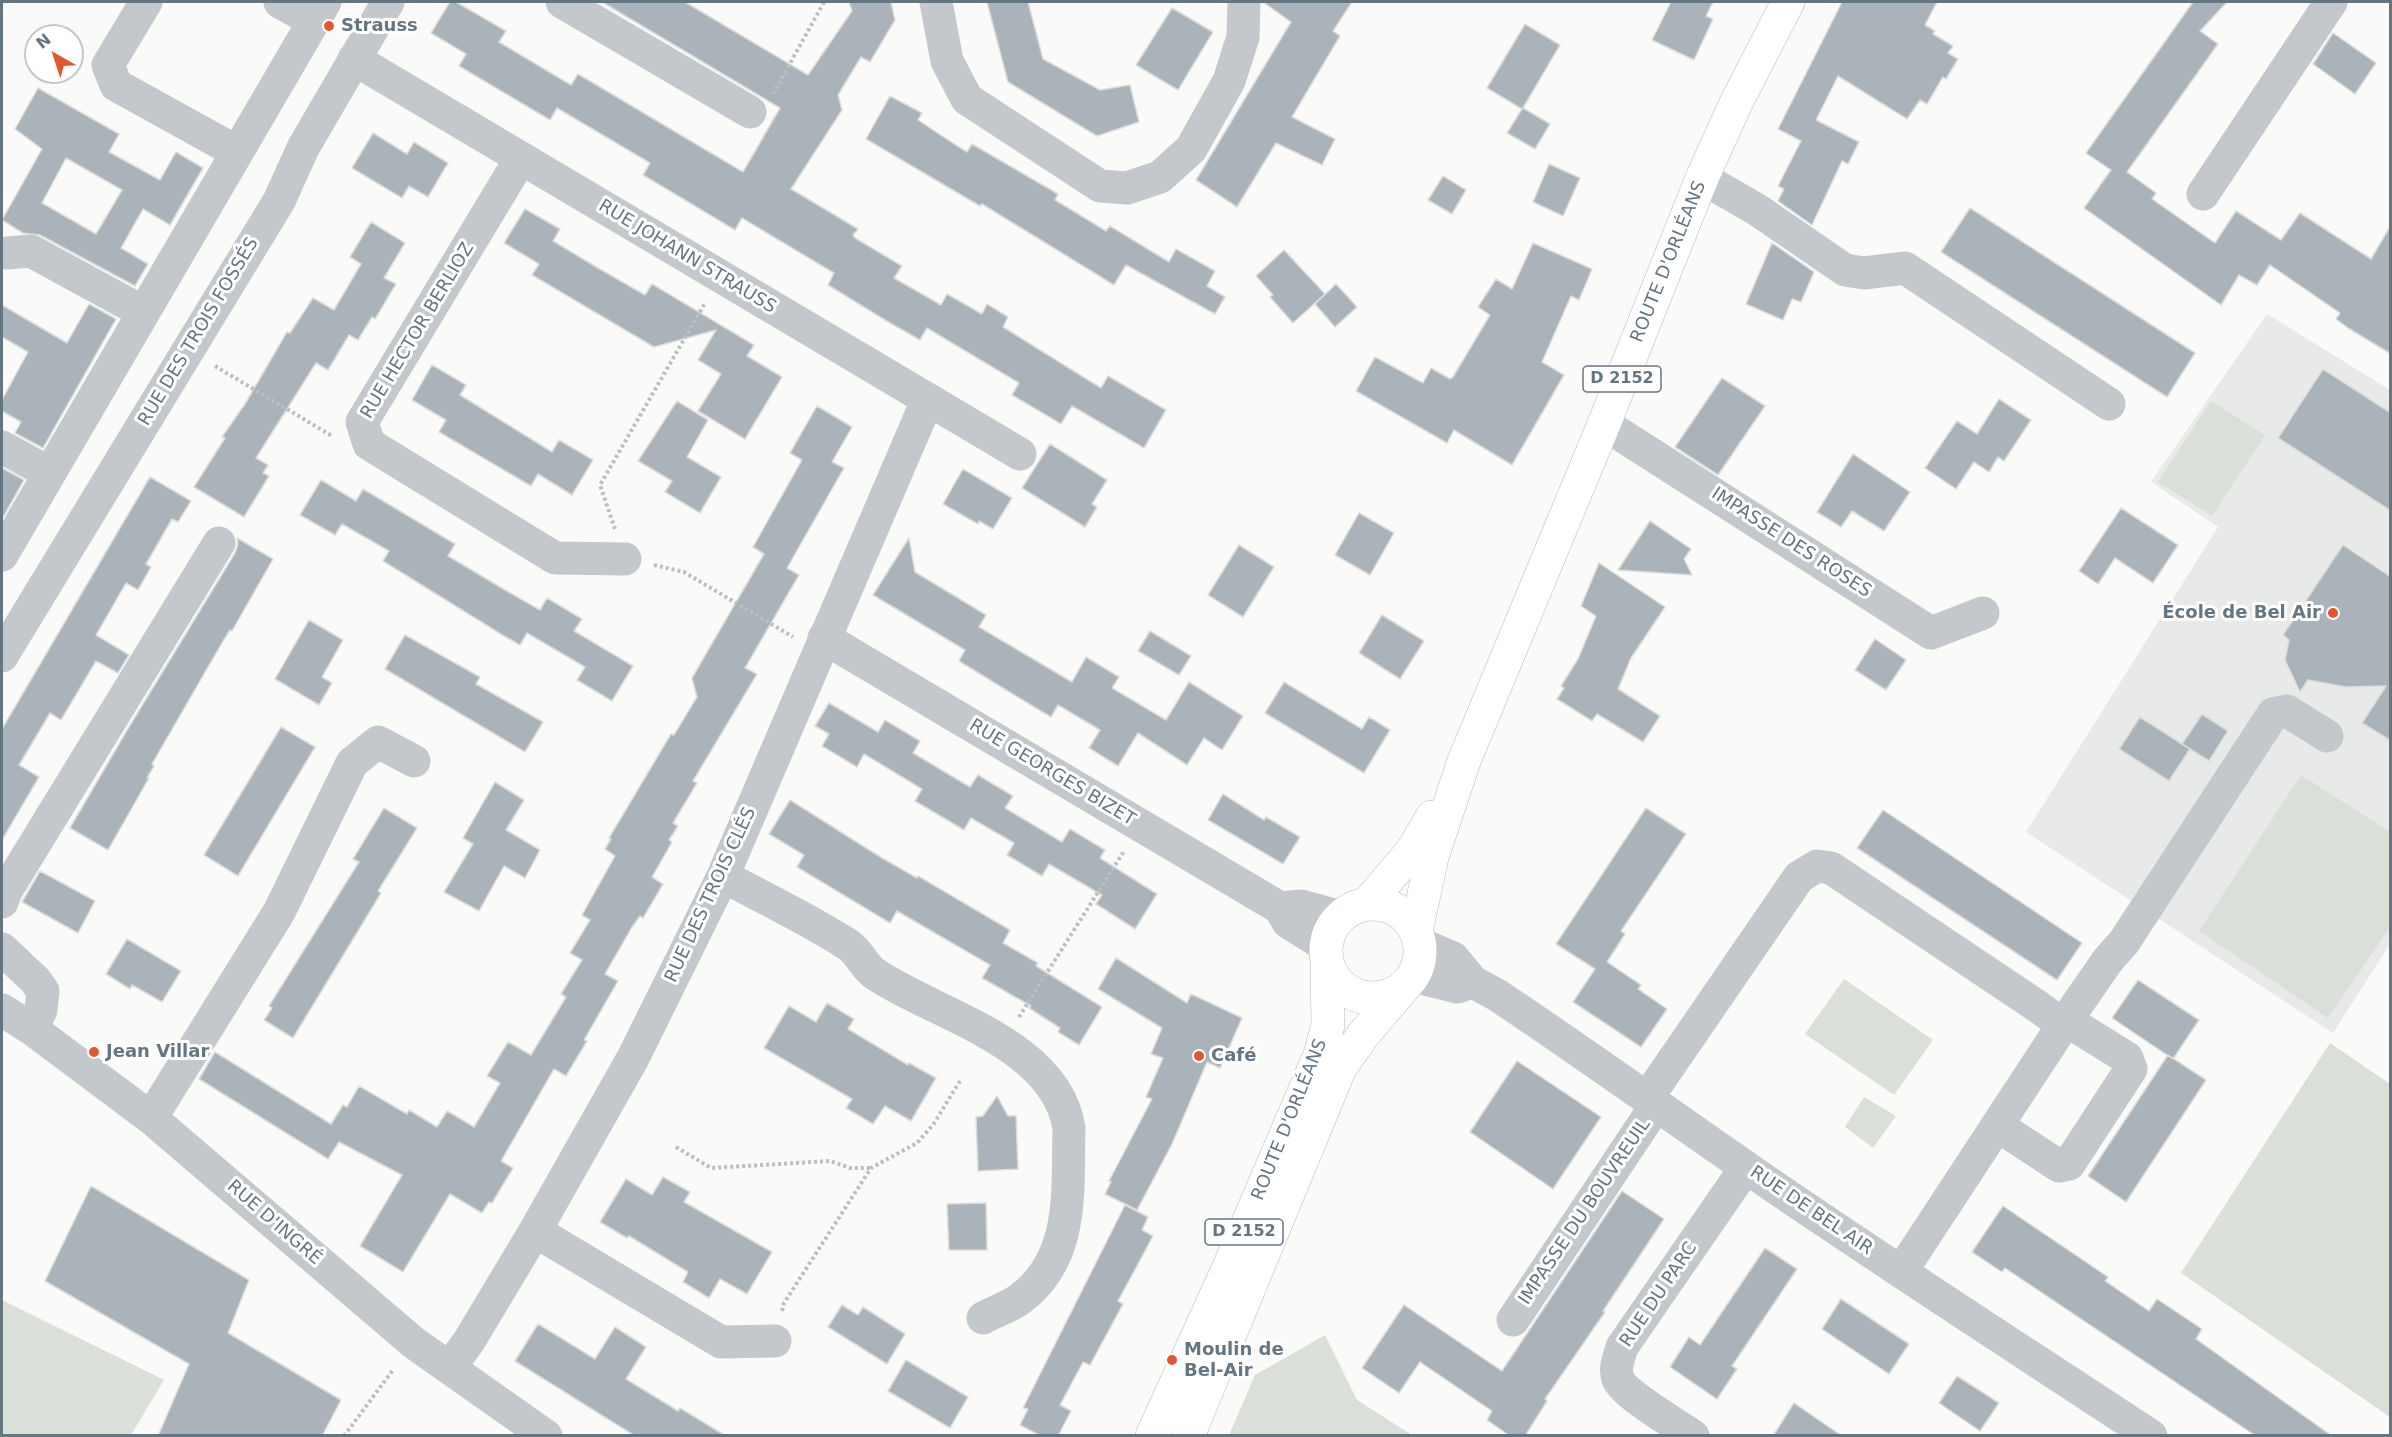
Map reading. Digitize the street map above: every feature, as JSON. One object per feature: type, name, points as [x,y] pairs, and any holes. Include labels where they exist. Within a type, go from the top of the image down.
[{"type":"main road","name":"ROUTE D'ORLÉANS","points":[[1418,938],[1432,857],[1464,761],[1604,424],[1702,178],[1736,103],[1788,2]]},
{"type":"main road","name":"ROUTE D'ORLÉANS","points":[[1354,910],[1412,851],[1464,761]]},
{"type":"main road","points":[[1382,904],[1396,910],[1407,918],[1418,938],[1420,959],[1409,981],[1391,995],[1375,999],[1359,996],[1344,989],[1333,977],[1327,954],[1331,930],[1354,910],[1382,904]]},
{"type":"main road","name":"ROUTE D'ORLÉANS","points":[[1152,1436],[1229,1268],[1320,1054],[1328,1025],[1327,954]]},
{"type":"main road","name":"ROUTE D'ORLÉANS","points":[[1188,1436],[1340,1068],[1363,1035],[1409,981]]},
{"type":"street","points":[[146,2],[108,65],[116,85],[237,152]]},
{"type":"street","points":[[2,555],[319,11],[280,2]]},
{"type":"street","name":"RUE DES TROIS FOSSÉS","points":[[2,656],[279,201],[303,148],[388,2]]},
{"type":"street","points":[[562,2],[750,112]]},
{"type":"street","points":[[936,2],[947,61],[967,99],[1100,186],[1127,188],[1160,177],[1191,149],[1228,81],[1243,37],[1244,2]]},
{"type":"street","points":[[2203,194],[2331,2]]},
{"type":"street","name":"RUE JOHANN STRAUSS","points":[[354,58],[1020,454]]},
{"type":"street","name":"RUE HECTOR BERLIOZ","points":[[521,158],[362,422],[369,444],[555,558],[625,559]]},
{"type":"street","points":[[1702,178],[1756,209],[1845,270],[1864,273],[1905,268],[2109,404]]},
{"type":"street","points":[[7,253],[31,251],[143,312]]},
{"type":"street","name":"RUE DES TROIS CLÉS","points":[[450,1367],[469,1341],[535,1231],[633,1058],[723,876],[813,640],[927,400]]},
{"type":"street","name":"IMPASSE DES ROSES","points":[[1604,424],[1931,633],[1983,613]]},
{"type":"street","points":[[2,447],[49,473]]},
{"type":"street","points":[[2,902],[6,891],[219,543]]},
{"type":"street","name":"RUE GEORGES BIZET","points":[[813,640],[1280,908],[1288,922],[1327,954]]},
{"type":"street","points":[[1901,1272],[2065,1023],[2124,942],[2273,714],[2287,711],[2327,736]]},
{"type":"street","points":[[152,1118],[279,912],[352,763],[378,742],[414,761]]},
{"type":"street","name":"IMPASSE DU BOUVREUIL","points":[[1513,1320],[1799,876],[1816,866],[1831,868],[2065,1023],[2127,1058],[2131,1069],[2069,1164],[2059,1166],[1998,1126]]},
{"type":"street","points":[[723,876],[850,945],[873,973],[1007,1043],[1044,1078],[1057,1096],[1067,1114],[1069,1128],[1066,1218],[1061,1242],[1045,1272],[1020,1299],[983,1318]]},
{"type":"street","name":"RUE GEORGES BIZET","points":[[1280,908],[1301,906],[1354,910]]},
{"type":"street","name":"RUE DE BEL AIR","points":[[1418,938],[1453,958],[1473,982],[1497,995],[1901,1272],[2151,1436]]},
{"type":"street","points":[[2,949],[36,980],[44,991],[41,1010],[32,1029]]},
{"type":"street","points":[[1409,981],[1457,987],[1473,982]]},
{"type":"street","name":"RUE D'INGRÉ","points":[[2,1011],[32,1029],[152,1118],[414,1343],[546,1436]]},
{"type":"street","name":"RUE DU PARC","points":[[1693,1436],[1629,1392],[1619,1381],[1616,1367],[1622,1347],[1746,1167]]},
{"type":"street","points":[[535,1231],[721,1342],[775,1341]]},
{"type":"path","points":[[750,112],[767,104],[824,2]]},
{"type":"path","points":[[707,300],[600,485],[625,559],[684,572],[813,640]]},
{"type":"path","points":[[209,363],[333,436]]},
{"type":"path","points":[[1019,1018],[1125,850]]},
{"type":"path","points":[[784,1303],[872,1168],[917,1143],[933,1125],[960,1081]]},
{"type":"path","points":[[676,1147],[711,1168],[830,1161],[850,1168],[872,1168]]},
{"type":"path","points":[[344,1436],[393,1370]]},
{"type":"shaded area","points":[[2267,314],[2390,390],[2390,944],[2333,1033],[2026,832],[2218,527],[2151,482]]},
{"type":"shaded area","points":[[2211,401],[2265,435],[2212,516],[2158,482]]},
{"type":"shaded area","points":[[2301,775],[2390,832],[2390,927],[2328,1018],[2199,931]]},
{"type":"shaded area","points":[[1844,979],[1933,1040],[1894,1095],[1805,1034]]},
{"type":"shaded area","points":[[2330,1043],[2390,1084],[2390,1417],[2181,1273]]},
{"type":"shaded area","points":[[1864,1097],[1896,1116],[1873,1148],[1845,1127]]},
{"type":"shaded area","points":[[2,1300],[164,1380],[131,1435],[2,1435]]},
{"type":"shaded area","points":[[1325,1335],[1357,1400],[1412,1435],[1229,1435],[1255,1375]]},
{"type":"building","points":[[450,2],[456,2],[506,31],[499,42],[571,85],[578,74],[743,172],[780,108],[602,2],[685,2],[808,75],[852,11],[849,2],[891,2],[895,20],[870,62],[861,57],[838,95],[842,110],[791,189],[858,229],[853,235],[855,238],[902,266],[894,278],[941,305],[947,294],[982,314],[987,304],[1008,317],[1003,327],[1101,388],[1108,376],[1166,410],[1144,448],[1072,406],[1061,424],[1012,395],[1019,383],[927,328],[920,340],[828,285],[834,273],[742,218],[735,230],[643,175],[650,163],[557,108],[550,120],[459,66],[466,54],[431,33]]},
{"type":"building","points":[[987,2],[1028,2],[1043,59],[1100,90],[1130,85],[1139,122],[1097,136],[1008,82]]},
{"type":"building","points":[[1263,2],[1352,2],[1333,31],[1340,36],[1292,117],[1335,139],[1322,165],[1276,143],[1237,207],[1196,180],[1291,22]]},
{"type":"building","points":[[1671,2],[1713,2],[1706,16],[1713,19],[1694,60],[1652,40]]},
{"type":"building","points":[[1842,2],[1937,2],[1925,25],[1935,31],[1933,34],[1953,46],[1948,53],[1958,59],[1946,79],[1943,77],[1927,104],[1920,100],[1907,119],[1838,76],[1816,120],[1859,142],[1848,164],[1842,161],[1812,225],[1778,201],[1784,189],[1778,186],[1801,141],[1778,129]]},
{"type":"building","points":[[2193,2],[2227,2],[2200,31],[2218,44],[2127,172],[2156,193],[2152,199],[2215,243],[2236,211],[2281,240],[2300,213],[2371,259],[2391,225],[2391,354],[2348,328],[2336,319],[2340,313],[2270,265],[2257,285],[2239,275],[2221,305],[2084,208],[2111,170],[2086,153]]},
{"type":"building","points":[[1172,8],[1213,32],[1178,90],[1136,65]]},
{"type":"building","points":[[1525,24],[1560,45],[1523,108],[1550,124],[1535,149],[1507,133],[1522,109],[1487,88]]},
{"type":"building","points":[[2333,33],[2376,63],[2355,94],[2313,64]]},
{"type":"building","points":[[38,88],[119,134],[109,152],[160,180],[176,152],[203,168],[170,225],[143,209],[121,248],[148,264],[135,286],[40,235],[23,233],[2,220],[42,149],[15,129]],"holes":[[[66,158],[122,190],[96,234],[42,203]]]},
{"type":"building","points":[[890,96],[922,113],[918,120],[967,152],[972,144],[1058,194],[1055,200],[1106,231],[1110,226],[1169,262],[1176,249],[1215,271],[1207,286],[1225,297],[1215,314],[1126,265],[1114,285],[982,204],[980,206],[866,139]]},
{"type":"building","points":[[373,133],[407,154],[414,142],[448,163],[428,197],[409,186],[402,198],[352,168]]},
{"type":"building","points":[[1549,164],[1580,178],[1563,216],[1533,202]]},
{"type":"building","points":[[1443,176],[1466,190],[1452,214],[1428,200]]},
{"type":"building","points":[[1970,208],[2195,353],[2167,397],[1941,252]]},
{"type":"building","points":[[525,209],[560,229],[553,241],[598,268],[645,295],[652,284],[754,345],[747,356],[782,377],[745,439],[698,411],[721,374],[698,360],[716,330],[654,347],[532,275],[539,264],[504,243]]},
{"type":"building","points":[[371,222],[405,243],[384,278],[396,284],[375,319],[372,317],[358,340],[349,335],[328,370],[316,363],[256,458],[268,465],[263,473],[269,476],[244,517],[194,487],[287,332],[290,333],[313,298],[334,310],[361,264],[350,257]]},
{"type":"building","points":[[1533,243],[1592,269],[1579,300],[1571,296],[1542,362],[1564,375],[1512,465],[1454,430],[1447,443],[1356,391],[1375,357],[1423,383],[1431,368],[1450,379],[1453,377],[1490,315],[1478,307],[1496,279],[1512,289]]},
{"type":"building","points":[[1772,243],[1814,272],[1801,302],[1792,299],[1783,320],[1746,304]]},
{"type":"building","points":[[1284,250],[1325,294],[1293,323],[1270,297],[1273,295],[1256,276]]},
{"type":"building","points":[[1336,284],[1357,307],[1335,327],[1315,304]]},
{"type":"building","points":[[89,304],[116,319],[43,448],[15,433],[21,422],[2,411],[2,400],[28,352],[2,337],[2,305],[67,343]]},
{"type":"building","points":[[432,365],[466,385],[460,395],[552,452],[559,440],[593,460],[572,495],[538,474],[531,486],[439,432],[446,420],[412,400]]},
{"type":"building","points":[[2323,369],[2391,413],[2391,511],[2278,438]]},
{"type":"building","points":[[1722,378],[1765,406],[1718,475],[1675,447]]},
{"type":"building","points":[[1999,399],[2031,420],[2004,461],[1998,457],[1989,472],[1974,462],[1956,489],[1925,468],[1957,421],[1977,434]]},
{"type":"building","points":[[677,401],[708,420],[687,457],[721,477],[700,513],[665,492],[672,481],[638,461]]},
{"type":"building","points":[[817,406],[852,427],[832,462],[844,468],[787,568],[799,575],[745,668],[757,674],[693,781],[697,783],[673,823],[678,826],[669,840],[672,842],[652,877],[663,884],[643,918],[640,916],[632,927],[605,974],[618,981],[566,1076],[554,1069],[501,1161],[513,1168],[492,1203],[489,1202],[482,1213],[450,1194],[403,1272],[360,1246],[402,1175],[339,1142],[328,1159],[199,1079],[215,1052],[331,1124],[343,1105],[347,1107],[359,1086],[407,1114],[409,1110],[437,1127],[447,1111],[474,1127],[500,1083],[487,1076],[508,1042],[531,1055],[566,997],[561,994],[582,960],[570,953],[590,920],[582,915],[615,856],[605,849],[611,839],[609,838],[671,734],[674,735],[697,697],[692,678],[764,554],[753,547],[802,460],[790,453]]},
{"type":"building","points":[[1050,444],[1107,480],[1092,504],[1097,507],[1085,527],[1022,488]]},
{"type":"building","points":[[1853,454],[1910,492],[1884,531],[1852,511],[1841,527],[1817,512]]},
{"type":"building","points":[[2,468],[24,480],[2,519]]},
{"type":"building","points":[[963,469],[1012,498],[993,529],[979,521],[978,524],[943,504]]},
{"type":"building","points":[[150,477],[191,501],[178,522],[172,519],[146,564],[151,567],[138,590],[126,583],[96,635],[129,655],[118,673],[96,661],[61,720],[50,713],[19,765],[39,777],[2,840],[2,729]]},
{"type":"building","points":[[321,480],[356,501],[363,489],[455,544],[448,556],[540,610],[547,598],[582,619],[574,631],[633,666],[612,701],[577,680],[585,667],[527,633],[520,645],[504,636],[383,561],[389,551],[342,524],[335,535],[300,515]]},
{"type":"building","points":[[2121,508],[2178,545],[2153,583],[2115,558],[2098,584],[2079,571]]},
{"type":"building","points":[[1359,513],[1394,533],[1370,575],[1335,555]]},
{"type":"building","points":[[1650,521],[1691,549],[1684,559],[1692,575],[1618,570]]},
{"type":"building","points":[[237,538],[273,559],[152,764],[154,766],[147,778],[149,778],[108,850],[70,828],[235,553]]},
{"type":"building","points":[[909,538],[915,572],[986,615],[979,627],[1072,682],[1086,657],[1119,677],[1112,688],[1166,720],[1189,682],[1243,716],[1222,750],[1204,738],[1187,765],[1138,733],[1118,766],[1089,748],[1100,730],[1058,705],[1051,717],[959,661],[965,650],[873,595]]},
{"type":"building","points":[[1239,545],[1274,567],[1243,617],[1208,595]]},
{"type":"building","points":[[2343,545],[2391,577],[2391,741],[2362,723],[2386,686],[2346,687],[2308,680],[2300,692],[2285,660],[2289,640],[2283,635]]},
{"type":"building","points":[[1599,563],[1665,607],[1631,658],[1618,689],[1660,716],[1643,742],[1597,714],[1592,721],[1557,699],[1564,688],[1561,686],[1578,659],[1596,616],[1581,606]]},
{"type":"building","points":[[1382,615],[1424,641],[1400,679],[1359,653]]},
{"type":"building","points":[[309,620],[343,640],[322,677],[332,683],[319,705],[275,679]]},
{"type":"building","points":[[1150,631],[1191,656],[1179,675],[1138,651]]},
{"type":"building","points":[[405,635],[480,677],[476,684],[543,722],[525,752],[385,669]]},
{"type":"building","points":[[1875,639],[1906,660],[1886,690],[1855,670]]},
{"type":"building","points":[[1284,682],[1362,729],[1369,717],[1390,730],[1364,773],[1265,713]]},
{"type":"building","points":[[829,703],[878,732],[885,720],[920,741],[913,753],[970,787],[978,775],[1013,796],[1005,808],[1062,842],[1070,829],[1105,850],[1100,858],[1157,894],[1135,929],[1096,904],[1102,895],[1049,864],[1042,876],[1007,855],[1014,843],[971,818],[964,830],[915,801],[922,789],[864,754],[857,767],[822,746],[829,734],[815,726]]},
{"type":"building","points":[[2202,714],[2228,731],[2209,761],[2182,744]]},
{"type":"building","points":[[2140,717],[2190,749],[2169,781],[2119,749]]},
{"type":"building","points":[[281,727],[315,747],[238,876],[204,855]]},
{"type":"building","points":[[495,782],[524,800],[506,830],[540,850],[525,878],[504,866],[479,911],[444,892],[473,844],[463,838]]},
{"type":"building","points":[[1223,794],[1264,820],[1266,817],[1300,837],[1283,864],[1208,820]]},
{"type":"building","points":[[790,800],[882,858],[917,878],[918,876],[1010,930],[1003,943],[1038,963],[1036,966],[1102,1007],[1079,1045],[1058,1032],[1060,1028],[1029,1008],[1031,1006],[982,978],[990,965],[897,911],[890,923],[797,867],[804,855],[769,834]]},
{"type":"building","points":[[384,808],[417,828],[378,891],[381,893],[293,1038],[264,1020],[272,1008],[269,1006],[359,862],[353,859]]},
{"type":"building","points":[[1646,808],[1686,834],[1621,931],[1625,934],[1607,962],[1641,985],[1638,989],[1667,1009],[1641,1047],[1573,1002],[1595,969],[1556,944]]},
{"type":"building","points":[[1883,810],[2082,943],[2057,980],[1857,848]]},
{"type":"building","points":[[40,871],[95,901],[78,933],[22,902]]},
{"type":"building","points":[[127,939],[181,971],[162,1002],[132,985],[130,989],[106,974]]},
{"type":"building","points":[[1116,958],[1187,1003],[1191,994],[1242,1018],[1220,1068],[1207,1062],[1172,1144],[1137,1210],[1105,1194],[1111,1182],[1109,1181],[1152,1099],[1146,1097],[1163,1058],[1151,1054],[1162,1028],[1098,989]]},
{"type":"building","points":[[2138,980],[2199,1020],[2173,1059],[2112,1018]]},
{"type":"building","points":[[827,1003],[854,1019],[848,1029],[908,1065],[909,1063],[936,1078],[911,1121],[885,1106],[873,1124],[846,1108],[852,1099],[764,1048],[789,1006],[816,1022]]},
{"type":"building","points":[[2168,1055],[2206,1080],[2126,1202],[2088,1176]]},
{"type":"building","points":[[1517,1061],[1601,1117],[1553,1189],[1470,1132]]},
{"type":"building","points":[[997,1096],[1008,1116],[1016,1116],[1018,1169],[978,1171],[976,1117],[983,1116]]},
{"type":"building","points":[[663,1177],[690,1192],[684,1202],[772,1252],[747,1294],[720,1279],[709,1298],[683,1282],[688,1272],[629,1236],[627,1238],[600,1222],[626,1179],[652,1195]]},
{"type":"building","points":[[91,1186],[249,1280],[228,1333],[341,1400],[322,1436],[158,1436],[189,1364],[45,1281]]},
{"type":"building","points":[[1622,1191],[1664,1219],[1603,1311],[1605,1312],[1545,1399],[1547,1401],[1525,1436],[1510,1436],[1487,1420],[1492,1411],[1420,1362],[1399,1393],[1362,1368],[1404,1305],[1502,1371]]},
{"type":"building","points":[[986,1203],[987,1250],[949,1250],[947,1204]]},
{"type":"building","points":[[1125,1205],[1148,1217],[1142,1230],[1153,1236],[1118,1301],[1123,1304],[1090,1365],[1083,1362],[1060,1405],[1071,1411],[1058,1436],[1041,1436],[1020,1425],[1028,1409],[1023,1408]]},
{"type":"building","points":[[2003,1206],[2108,1277],[2105,1281],[2149,1311],[2157,1299],[2202,1329],[2196,1339],[2332,1436],[2256,1436],[2005,1268],[2002,1272],[1972,1252]]},
{"type":"building","points":[[1765,1248],[1797,1269],[1732,1366],[1737,1369],[1717,1399],[1670,1367],[1689,1337],[1700,1345]]},
{"type":"building","points":[[1841,1299],[1909,1344],[1889,1374],[1822,1329]]},
{"type":"building","points":[[842,1305],[858,1315],[863,1307],[905,1334],[887,1364],[828,1327]]},
{"type":"building","points":[[538,1324],[595,1359],[615,1327],[646,1347],[626,1379],[678,1411],[680,1408],[726,1436],[635,1436],[515,1361]]},
{"type":"building","points":[[906,1360],[968,1397],[950,1428],[888,1391]]},
{"type":"building","points":[[1957,1376],[1999,1403],[1980,1431],[1939,1403]]},
{"type":"building","points":[[1794,1403],[1842,1436],[1773,1436]]},
{"type":"place","name":"Strauss","points":[[329,26]]},
{"type":"place","name":"École de Bel Air","points":[[2333,613]]},
{"type":"place","name":"Jean Villar","points":[[94,1052]]},
{"type":"place","name":"Café","points":[[1199,1056]]},
{"type":"place","name":"Moulin de Bel-Air","points":[[1172,1360]]}]
